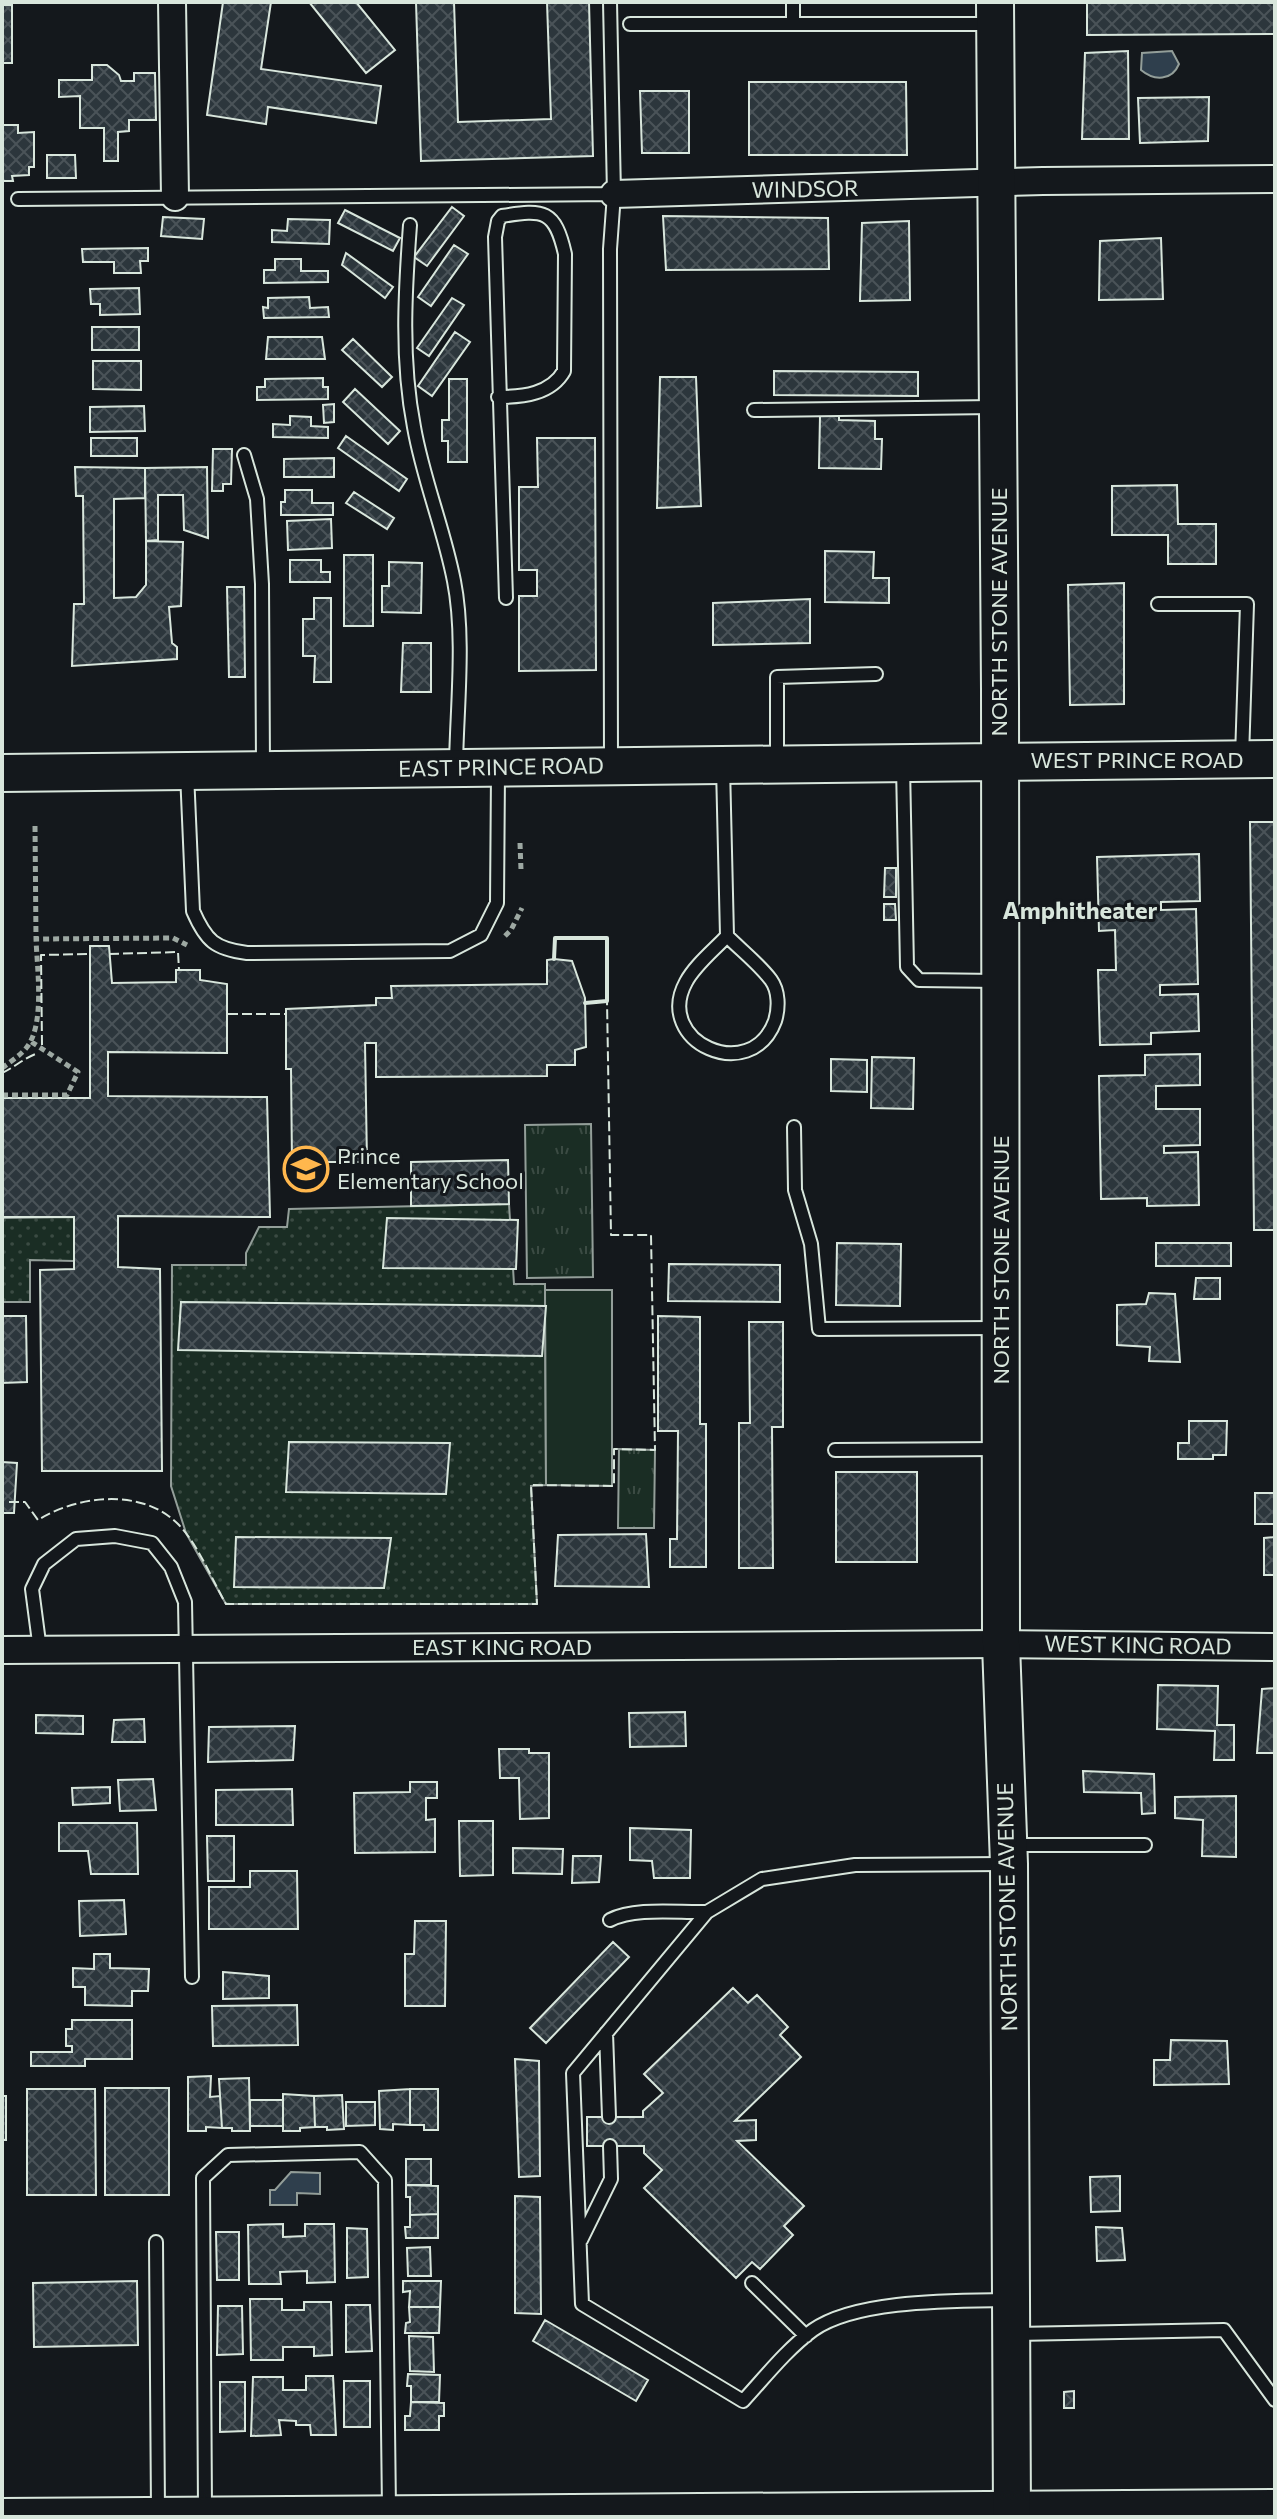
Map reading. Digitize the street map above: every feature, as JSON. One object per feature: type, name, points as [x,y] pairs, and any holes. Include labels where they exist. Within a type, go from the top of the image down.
[{"type":"main road","name":"NORTH STONE AVENUE","points":[[995,13],[1001,1644],[1008,1855],[1012,2511]]},
{"type":"main road","name":"WEST PRINCE ROAD","points":[[1000,761],[1258,759]]},
{"type":"main road","name":"EAST PRINCE ROAD","points":[[2,773],[1000,761]]},
{"type":"street","points":[[172,2],[175,197]]},
{"type":"street","name":"WINDSOR","points":[[614,194],[1043,181],[1275,179]]},
{"type":"street","name":"WEST KING ROAD","points":[[1001,1644],[1275,1647]]},
{"type":"street","name":"EAST KING ROAD","points":[[2,1650],[1001,1644]]},
{"type":"street","points":[[2,2512],[205,2510],[342,2513],[389,2509],[449,2513],[1012,2511],[1275,2503]]},
{"type":"lane","points":[[610,2],[614,194],[610,249],[611,765]]},
{"type":"lane","points":[[793,2],[793,24]]},
{"type":"lane","points":[[630,24],[793,24],[995,13]]},
{"type":"lane","points":[[18,199],[614,194]]},
{"type":"lane","points":[[498,397],[526,397],[558,382],[564,371],[565,254],[551,218],[542,213],[502,216],[495,237],[498,397],[506,598]]},
{"type":"lane","points":[[410,225],[404,309],[408,378],[414,427],[454,582],[459,630],[456,767]]},
{"type":"lane","points":[[754,410],[997,407]]},
{"type":"lane","points":[[244,455],[258,513],[262,584],[263,769]]},
{"type":"lane","points":[[1158,604],[1247,604],[1258,759]]},
{"type":"lane","points":[[777,763],[777,677],[876,674]]},
{"type":"lane","points":[[903,762],[907,967],[919,980],[1000,981]]},
{"type":"lane","points":[[723,764],[727,936],[771,980],[778,1004],[771,1029],[764,1039],[754,1047],[729,1054],[704,1047],[694,1039],[681,1017],[680,1004],[687,979],[727,936]]},
{"type":"lane","points":[[187,770],[193,911],[202,931],[216,946],[247,953],[435,952],[450,951],[481,935],[497,903],[498,767]]},
{"type":"lane","points":[[794,1127],[795,1190],[811,1244],[819,1329],[1001,1328]]},
{"type":"lane","points":[[835,1450],[1001,1449]]},
{"type":"lane","points":[[40,1650],[32,1589],[44,1564],[76,1539],[115,1536],[152,1543],[171,1567],[185,1602],[192,1977]]},
{"type":"lane","points":[[1145,1845],[898,1865],[833,1867],[762,1879],[707,1912],[573,2073],[582,2304],[743,2401],[816,2328],[854,2313],[902,2305],[1011,2317],[1224,2330],[1275,2400]]},
{"type":"lane","points":[[610,1920],[634,1913],[707,1912]]},
{"type":"lane","points":[[606,2033],[609,2117]]},
{"type":"lane","points":[[579,2244],[611,2179],[610,2146]]},
{"type":"lane","points":[[205,2510],[203,2178],[228,2155],[360,2152],[385,2180],[389,2509]]},
{"type":"lane","points":[[156,2242],[158,2511]]},
{"type":"lane","points":[[752,2283],[806,2336]]},
{"type":"path","points":[[35,826],[36,939]]},
{"type":"path","points":[[2,1095],[67,1095],[78,1072],[30,1041]]},
{"type":"green space","points":[[591,1124],[593,1277],[527,1278],[525,1125]]},
{"type":"green space","points":[[509,1204],[514,1284],[545,1284],[546,1485],[531,1486],[537,1604],[226,1604],[186,1533],[171,1486],[172,1265],[246,1265],[246,1253],[259,1227],[287,1227],[289,1209]]},
{"type":"green space","points":[[74,1217],[74,1261],[30,1260],[30,1302],[2,1302],[2,1218]]},
{"type":"green space","points":[[545,1290],[612,1290],[612,1486],[546,1485]]},
{"type":"green space","points":[[619,1449],[655,1450],[654,1528],[618,1528]]},
{"type":"water","points":[[1172,51],[1179,64],[1172,74],[1162,78],[1141,70],[1142,53]]},
{"type":"water","points":[[291,2172],[320,2173],[320,2194],[297,2193],[297,2205],[270,2205],[270,2190],[275,2190]]},
{"type":"building","points":[[223,2],[271,2],[261,69],[381,86],[376,123],[268,107],[266,124],[207,115]]},
{"type":"building","points":[[309,2],[356,2],[395,50],[366,73]]},
{"type":"building","points":[[416,2],[454,2],[458,122],[551,119],[547,2],[589,2],[593,156],[421,161]]},
{"type":"building","points":[[1087,2],[1275,2],[1275,34],[1087,35]]},
{"type":"building","points":[[2,5],[12,5],[12,63],[2,63]]},
{"type":"building","points":[[1128,51],[1129,139],[1082,139],[1085,53]]},
{"type":"building","points":[[92,65],[107,65],[119,75],[121,81],[134,81],[134,73],[155,73],[156,120],[129,120],[129,131],[118,132],[118,161],[104,161],[104,128],[80,128],[80,96],[59,97],[59,80],[92,80]]},
{"type":"building","points":[[749,82],[906,82],[907,155],[749,155]]},
{"type":"building","points":[[640,91],[689,91],[689,153],[642,153]]},
{"type":"building","points":[[1209,97],[1208,141],[1140,143],[1138,98]]},
{"type":"building","points":[[2,125],[18,125],[18,133],[34,132],[34,167],[29,167],[29,175],[12,176],[13,181],[2,181]]},
{"type":"building","points":[[47,155],[75,155],[76,178],[47,178]]},
{"type":"building","points":[[452,207],[464,216],[427,266],[414,257]]},
{"type":"building","points":[[345,210],[400,238],[393,251],[338,223]]},
{"type":"building","points":[[663,216],[828,218],[829,269],[666,270]]},
{"type":"building","points":[[163,217],[204,219],[202,239],[161,236]]},
{"type":"building","points":[[288,219],[330,220],[329,244],[272,242],[272,230],[287,231]]},
{"type":"building","points":[[909,221],[910,300],[860,301],[862,223]]},
{"type":"building","points":[[1161,238],[1163,299],[1099,300],[1100,241]]},
{"type":"building","points":[[454,245],[468,254],[431,306],[418,297]]},
{"type":"building","points":[[148,248],[148,261],[140,261],[141,273],[114,273],[114,262],[83,262],[82,249]]},
{"type":"building","points":[[346,253],[393,287],[385,298],[342,265]]},
{"type":"building","points":[[275,259],[301,259],[301,271],[328,271],[328,282],[264,283],[264,270],[275,270]]},
{"type":"building","points":[[139,288],[140,314],[100,315],[100,304],[91,304],[90,289]]},
{"type":"building","points":[[309,297],[310,308],[328,307],[329,317],[264,318],[263,307],[268,308],[268,298]]},
{"type":"building","points":[[452,298],[464,305],[429,356],[417,348]]},
{"type":"building","points":[[92,327],[139,327],[139,350],[92,350]]},
{"type":"building","points":[[455,332],[470,342],[432,396],[418,386]]},
{"type":"building","points":[[268,337],[322,337],[325,359],[266,359]]},
{"type":"building","points":[[353,339],[392,377],[382,387],[342,350]]},
{"type":"building","points":[[93,361],[141,361],[141,390],[93,389]]},
{"type":"building","points":[[774,371],[918,372],[918,396],[774,395]]},
{"type":"building","points":[[660,377],[696,377],[701,506],[657,508]]},
{"type":"building","points":[[323,378],[323,387],[328,387],[328,399],[257,400],[257,387],[265,387],[265,379]]},
{"type":"building","points":[[449,379],[467,379],[467,462],[448,462],[448,441],[442,441],[442,420],[449,420]]},
{"type":"building","points":[[355,389],[400,431],[388,444],[343,402]]},
{"type":"building","points":[[334,404],[334,422],[324,423],[323,405]]},
{"type":"building","points":[[144,406],[145,431],[90,432],[90,407]]},
{"type":"building","points":[[290,416],[311,417],[311,426],[328,427],[328,438],[273,437],[273,424],[290,425]]},
{"type":"building","points":[[820,416],[875,421],[875,439],[882,439],[881,469],[819,468]]},
{"type":"building","points":[[346,436],[407,479],[399,491],[338,448]]},
{"type":"building","points":[[91,438],[137,438],[137,456],[91,456]]},
{"type":"building","points":[[537,438],[595,438],[596,670],[519,671],[519,596],[537,596],[537,570],[519,570],[519,487],[538,487]]},
{"type":"building","points":[[213,449],[232,449],[231,484],[223,484],[223,491],[212,491]]},
{"type":"building","points":[[334,458],[334,477],[284,477],[284,459]]},
{"type":"building","points":[[75,467],[145,468],[145,498],[114,499],[114,598],[136,597],[146,585],[146,541],[183,542],[181,606],[169,607],[172,643],[177,647],[177,659],[72,666],[74,604],[84,604],[83,496],[76,496]]},
{"type":"building","points":[[207,467],[208,538],[184,530],[183,495],[158,495],[158,540],[146,541],[145,468]]},
{"type":"building","points":[[1177,485],[1178,524],[1216,524],[1216,564],[1168,564],[1168,535],[1112,535],[1112,486]]},
{"type":"building","points":[[285,490],[312,490],[312,503],[333,503],[333,515],[281,515]]},
{"type":"building","points":[[354,492],[394,518],[387,529],[346,503]]},
{"type":"building","points":[[331,519],[332,548],[288,550],[287,521]]},
{"type":"building","points":[[825,551],[874,552],[873,578],[889,578],[889,603],[825,602]]},
{"type":"building","points":[[344,555],[373,555],[373,626],[344,626]]},
{"type":"building","points":[[290,560],[321,560],[321,572],[330,572],[330,582],[290,582]]},
{"type":"building","points":[[389,562],[422,563],[421,613],[382,612],[382,586],[389,586]]},
{"type":"building","points":[[1124,583],[1124,704],[1070,705],[1068,585]]},
{"type":"building","points":[[227,587],[244,587],[245,677],[229,677]]},
{"type":"building","points":[[314,598],[331,598],[331,682],[314,682],[315,656],[303,656],[303,619],[314,619]]},
{"type":"building","points":[[810,599],[810,643],[713,645],[713,603]]},
{"type":"building","points":[[403,643],[431,643],[431,692],[401,692]]},
{"type":"building","points":[[1250,822],[1275,822],[1275,1230],[1254,1230]]},
{"type":"building","points":[[1199,854],[1200,901],[1161,902],[1161,910],[1196,909],[1198,984],[1160,985],[1160,995],[1198,994],[1199,1031],[1151,1033],[1151,1044],[1100,1045],[1098,970],[1116,970],[1115,930],[1099,931],[1097,857]]},
{"type":"building","points":[[885,868],[896,868],[896,897],[884,897]]},
{"type":"building","points":[[884,904],[895,904],[896,920],[884,920]]},
{"type":"building","points":[[90,946],[109,946],[112,983],[176,982],[176,970],[200,970],[200,980],[227,984],[227,1053],[108,1052],[108,1096],[267,1097],[270,1217],[118,1216],[118,1267],[160,1269],[162,1471],[42,1471],[40,1270],[74,1269],[74,1217],[2,1217],[2,1098],[90,1098]]},
{"type":"building","points":[[547,960],[572,961],[585,998],[586,1047],[575,1050],[575,1065],[547,1065],[547,1076],[376,1077],[376,1043],[365,1043],[367,1162],[292,1162],[291,1069],[286,1069],[286,1009],[376,1005],[376,998],[392,998],[391,986],[547,984]]},
{"type":"building","points":[[1200,1054],[1200,1085],[1156,1086],[1156,1109],[1200,1109],[1200,1145],[1164,1146],[1164,1153],[1198,1152],[1199,1205],[1147,1206],[1147,1198],[1101,1199],[1099,1076],[1145,1075],[1145,1055]]},
{"type":"building","points":[[872,1057],[914,1058],[913,1109],[871,1108]]},
{"type":"building","points":[[831,1059],[867,1060],[867,1092],[831,1091]]},
{"type":"building","points":[[508,1160],[509,1204],[411,1206],[411,1162]]},
{"type":"building","points":[[387,1218],[518,1220],[516,1269],[383,1268]]},
{"type":"building","points":[[837,1243],[901,1244],[900,1306],[836,1305]]},
{"type":"building","points":[[1156,1243],[1231,1243],[1231,1266],[1156,1266]]},
{"type":"building","points":[[669,1264],[780,1265],[780,1302],[668,1301]]},
{"type":"building","points":[[1196,1278],[1220,1278],[1220,1299],[1194,1299]]},
{"type":"building","points":[[1149,1293],[1175,1294],[1180,1362],[1149,1361],[1150,1347],[1117,1345],[1117,1305],[1146,1304]]},
{"type":"building","points":[[181,1302],[546,1306],[542,1356],[178,1350]]},
{"type":"building","points":[[2,1316],[26,1316],[27,1382],[2,1383]]},
{"type":"building","points":[[658,1316],[700,1317],[700,1424],[706,1424],[706,1567],[670,1567],[670,1539],[677,1539],[678,1431],[658,1431]]},
{"type":"building","points":[[749,1322],[783,1322],[783,1427],[772,1427],[773,1568],[739,1568],[739,1423],[750,1423]]},
{"type":"building","points":[[1189,1421],[1227,1421],[1226,1455],[1213,1455],[1213,1459],[1178,1459],[1178,1443],[1189,1443]]},
{"type":"building","points":[[289,1442],[450,1443],[446,1494],[286,1492]]},
{"type":"building","points":[[2,1462],[17,1463],[14,1513],[2,1513]]},
{"type":"building","points":[[836,1472],[917,1472],[917,1562],[836,1562]]},
{"type":"building","points":[[1255,1493],[1275,1493],[1275,1524],[1255,1524]]},
{"type":"building","points":[[646,1534],[649,1587],[555,1586],[558,1535]]},
{"type":"building","points":[[236,1537],[391,1538],[384,1588],[234,1587]]},
{"type":"building","points":[[1275,1537],[1275,1575],[1264,1575],[1264,1538]]},
{"type":"building","points":[[1158,1685],[1218,1686],[1217,1725],[1234,1725],[1234,1760],[1214,1760],[1215,1731],[1157,1729]]},
{"type":"building","points":[[1275,1688],[1275,1753],[1257,1753],[1262,1689]]},
{"type":"building","points":[[685,1712],[686,1746],[630,1747],[629,1713]]},
{"type":"building","points":[[36,1715],[83,1716],[83,1734],[36,1733]]},
{"type":"building","points":[[144,1719],[145,1742],[112,1742],[114,1720]]},
{"type":"building","points":[[295,1726],[293,1760],[208,1762],[209,1727]]},
{"type":"building","points":[[499,1749],[549,1753],[549,1818],[520,1819],[519,1778],[500,1778]]},
{"type":"building","points":[[1083,1771],[1154,1774],[1155,1813],[1142,1814],[1141,1793],[1084,1792]]},
{"type":"building","points":[[153,1779],[156,1810],[120,1811],[118,1780]]},
{"type":"building","points":[[410,1782],[437,1782],[437,1798],[426,1798],[426,1820],[435,1819],[435,1852],[355,1853],[354,1793],[410,1792]]},
{"type":"building","points":[[110,1787],[110,1803],[73,1805],[72,1788]]},
{"type":"building","points":[[292,1789],[293,1825],[216,1825],[216,1790]]},
{"type":"building","points":[[1236,1796],[1236,1857],[1202,1856],[1203,1820],[1175,1818],[1175,1797]]},
{"type":"building","points":[[459,1821],[493,1821],[493,1875],[460,1876]]},
{"type":"building","points":[[59,1823],[137,1823],[138,1874],[91,1874],[88,1851],[59,1851]]},
{"type":"building","points":[[630,1828],[691,1830],[690,1878],[654,1878],[652,1861],[630,1860]]},
{"type":"building","points":[[207,1836],[234,1836],[234,1881],[208,1881]]},
{"type":"building","points":[[513,1848],[563,1849],[562,1874],[513,1873]]},
{"type":"building","points":[[573,1856],[601,1856],[599,1882],[572,1883]]},
{"type":"building","points":[[250,1871],[297,1871],[298,1929],[209,1929],[209,1887],[250,1887]]},
{"type":"building","points":[[124,1900],[126,1934],[80,1936],[79,1901]]},
{"type":"building","points":[[415,1921],[446,1921],[445,2006],[405,2006],[405,1954],[414,1954]]},
{"type":"building","points":[[613,1942],[629,1957],[546,2043],[530,2028]]},
{"type":"building","points":[[94,1954],[110,1954],[110,1968],[149,1969],[148,1991],[132,1991],[132,2006],[85,2005],[85,1987],[73,1987],[73,1968],[94,1969]]},
{"type":"building","points":[[223,1972],[269,1976],[269,1998],[223,1999]]},
{"type":"building","points":[[733,1988],[748,2003],[757,1995],[788,2027],[780,2035],[801,2057],[735,2121],[756,2120],[756,2140],[737,2141],[804,2206],[784,2226],[793,2235],[760,2269],[752,2262],[736,2278],[644,2188],[662,2170],[644,2153],[644,2146],[587,2146],[587,2117],[643,2117],[643,2111],[663,2093],[644,2074]]},
{"type":"building","points":[[297,2005],[298,2045],[213,2046],[212,2006]]},
{"type":"building","points":[[72,2020],[132,2020],[132,2059],[85,2059],[85,2066],[31,2066],[31,2052],[72,2052],[72,2046],[66,2046],[66,2029],[72,2029]]},
{"type":"building","points":[[1171,2040],[1227,2041],[1229,2084],[1154,2085],[1154,2060],[1170,2060]]},
{"type":"building","points":[[515,2059],[539,2061],[540,2176],[519,2177]]},
{"type":"building","points":[[211,2076],[210,2097],[220,2096],[222,2128],[206,2127],[206,2131],[188,2131],[188,2077]]},
{"type":"building","points":[[249,2078],[250,2131],[222,2128],[219,2079]]},
{"type":"building","points":[[105,2088],[169,2088],[169,2195],[105,2195]]},
{"type":"building","points":[[27,2089],[95,2089],[96,2195],[27,2195]]},
{"type":"building","points":[[410,2089],[438,2089],[438,2130],[424,2130],[424,2125],[410,2125]]},
{"type":"building","points":[[410,2089],[410,2125],[393,2124],[393,2130],[380,2129],[379,2091]]},
{"type":"building","points":[[283,2094],[314,2096],[315,2127],[283,2131]]},
{"type":"building","points":[[342,2095],[344,2129],[315,2127],[314,2096]]},
{"type":"building","points":[[2,2096],[6,2096],[6,2140],[2,2140]]},
{"type":"building","points":[[250,2100],[283,2100],[283,2126],[250,2126]]},
{"type":"building","points":[[346,2102],[375,2102],[375,2125],[346,2126]]},
{"type":"building","points":[[406,2159],[431,2159],[431,2185],[406,2185]]},
{"type":"building","points":[[1120,2176],[1120,2211],[1091,2212],[1090,2177]]},
{"type":"building","points":[[406,2185],[438,2186],[438,2214],[410,2215]]},
{"type":"building","points":[[515,2196],[540,2197],[541,2314],[515,2313]]},
{"type":"building","points":[[438,2214],[438,2238],[406,2238],[405,2227],[410,2227],[410,2215]]},
{"type":"building","points":[[283,2224],[283,2237],[305,2236],[305,2224],[334,2224],[335,2282],[307,2283],[307,2271],[280,2272],[281,2284],[249,2284],[248,2225]]},
{"type":"building","points":[[1096,2227],[1122,2228],[1125,2260],[1097,2261]]},
{"type":"building","points":[[347,2228],[367,2229],[368,2277],[347,2278]]},
{"type":"building","points":[[216,2232],[239,2232],[239,2280],[217,2280]]},
{"type":"building","points":[[430,2247],[431,2276],[408,2276],[407,2248]]},
{"type":"building","points":[[137,2281],[138,2345],[34,2347],[33,2283]]},
{"type":"building","points":[[403,2281],[441,2281],[440,2307],[409,2307],[410,2291],[403,2292]]},
{"type":"building","points":[[250,2299],[282,2299],[282,2310],[304,2310],[304,2302],[331,2302],[332,2355],[314,2356],[314,2347],[283,2347],[283,2360],[251,2360]]},
{"type":"building","points":[[346,2305],[370,2305],[372,2351],[346,2352]]},
{"type":"building","points":[[218,2306],[242,2306],[243,2354],[217,2355]]},
{"type":"building","points":[[409,2307],[440,2307],[439,2333],[405,2333],[406,2323],[410,2322]]},
{"type":"building","points":[[545,2320],[648,2380],[636,2401],[533,2341]]},
{"type":"building","points":[[409,2336],[433,2337],[434,2372],[410,2371]]},
{"type":"building","points":[[408,2374],[440,2375],[439,2402],[411,2402]]},
{"type":"building","points":[[306,2376],[333,2376],[336,2435],[311,2435],[310,2425],[279,2420],[281,2435],[251,2436],[253,2377],[283,2377],[283,2390],[306,2390]]},
{"type":"building","points":[[344,2381],[370,2381],[370,2427],[344,2427]]},
{"type":"building","points":[[220,2382],[245,2382],[245,2431],[220,2432]]},
{"type":"building","points":[[1074,2391],[1074,2408],[1064,2408],[1064,2392]]},
{"type":"building","points":[[411,2402],[444,2403],[444,2416],[439,2416],[439,2430],[405,2430],[405,2416],[410,2416]]},
{"type":"fence","points":[[109,954],[178,952],[179,970]]},
{"type":"fence","points":[[42,1045],[41,955],[90,954]]},
{"type":"fence","points":[[9,1502],[25,1502],[38,1520],[72,1505],[110,1499],[128,1500],[163,1512],[178,1524],[192,1542],[226,1604],[537,1604],[531,1485],[614,1486],[614,1449],[655,1450],[651,1235],[611,1235],[607,1001]]},
{"type":"fence","points":[[228,1014],[287,1014]]},
{"type":"fence","points":[[2,1073],[38,1053]]},
{"type":"wall","points":[[554,959],[555,938],[607,938],[607,1001],[585,1003]]},
{"type":"place","name":"Prince Elementary School","points":[[306,1169]]},
{"type":"district","name":"Amphitheater","points":[[1080,911]]}]
